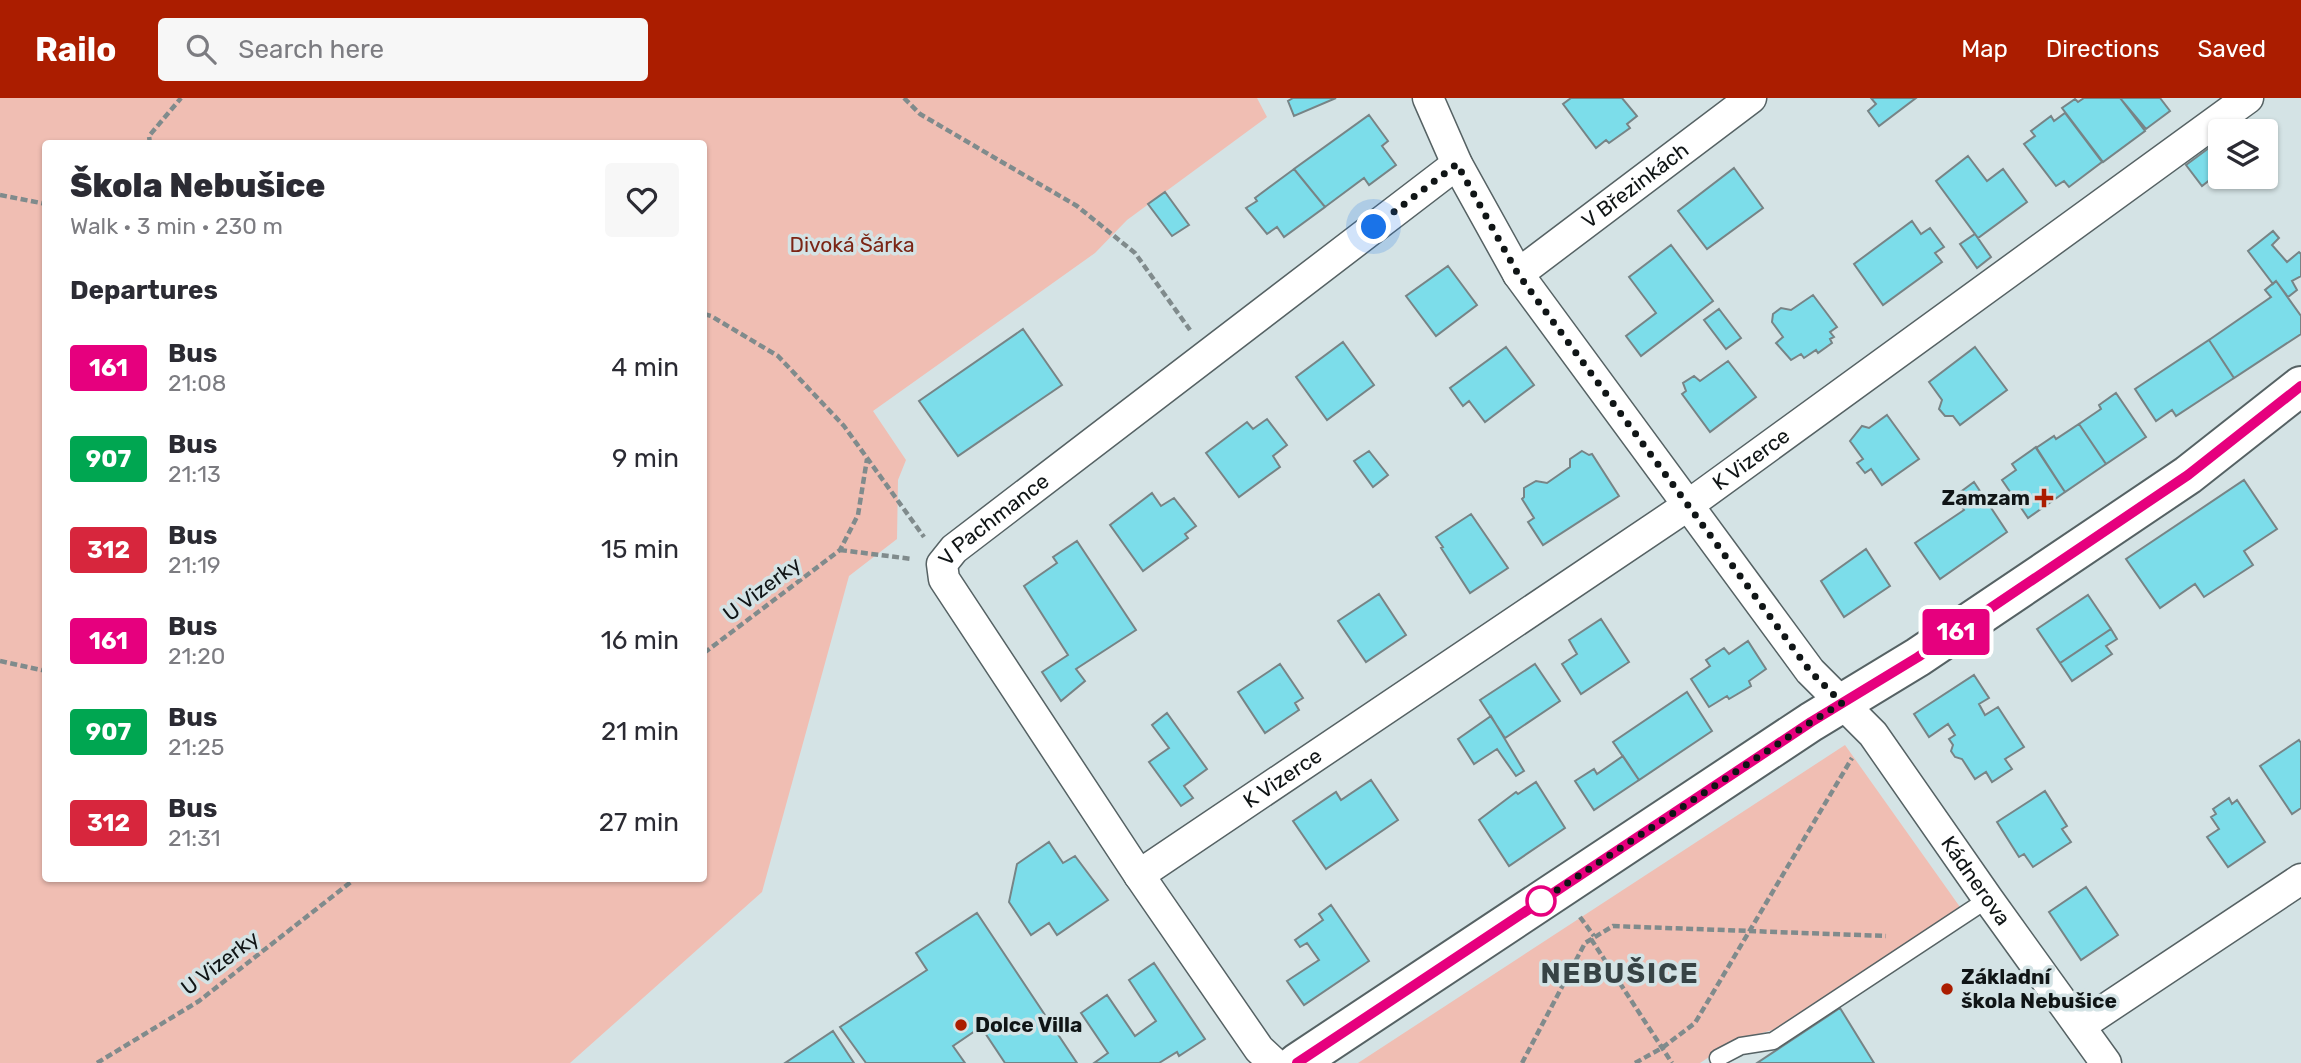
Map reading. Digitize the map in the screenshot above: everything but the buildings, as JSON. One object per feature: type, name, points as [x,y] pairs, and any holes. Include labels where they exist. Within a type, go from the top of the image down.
[{"type":"street","name":"Kádnerova","points":[[1428,98],[1457,164],[1518,274],[1810,671],[1873,734],[2106,1063]]},
{"type":"street","name":"V Březinkách","points":[[1518,274],[1751,98]]},
{"type":"street","name":"K Vizerce","points":[[1139,875],[1687,506],[2248,98]]},
{"type":"street","name":"V Pachmance","points":[[1274,1063],[1259,1049],[1139,875],[944,579],[942,564],[954,549],[1457,164]]},
{"type":"street","points":[[1297,1063],[1811,722],[1918,657],[2188,475],[2301,386]]},
{"type":"street","points":[[2080,1026],[2301,879]]},
{"type":"lane","points":[[1718,1058],[1741,1046],[1773,1041],[1988,899]]},
{"type":"path","points":[[149,140],[149,136],[181,98]]},
{"type":"path","points":[[904,98],[920,114],[1077,206],[1135,253],[1207,354]]},
{"type":"path","points":[[0,195],[42,203]]},
{"type":"path","points":[[707,315],[778,356],[844,426],[942,564]]},
{"type":"path","name":"U Vizerky","points":[[707,651],[840,550],[858,515],[867,458]]},
{"type":"path","points":[[840,550],[942,564]]},
{"type":"path","points":[[0,661],[42,670]]},
{"type":"path","points":[[1635,1063],[1662,1048],[1695,1023],[1852,758],[1873,734]]},
{"type":"path","name":"U Vizerky","points":[[97,1063],[199,1001],[351,882]]},
{"type":"path","points":[[1583,921],[1672,1063]]},
{"type":"path","points":[[1522,1063],[1585,943],[1613,926],[1929,937]]},
{"type":"green space","name":"Divoká Šárka","points":[[0,98],[1257,98],[1267,117],[1127,220],[1095,253],[873,411],[906,460],[898,480],[897,539],[849,576],[762,892],[570,1063],[0,1063]]},
{"type":"green space","points":[[1845,745],[1960,907],[1773,1030],[1735,1040],[1700,1063],[1358,1063]]},
{"type":"bus line","name":"161","points":[[1297,1063],[1811,722],[1918,657],[2188,475],[2301,386]]},
{"type":"place","name":"Zamzam","points":[[2044,498]]},
{"type":"place","name":"Základní škola Nebušice","points":[[1947,989]]},
{"type":"place","name":"Dolce Villa","points":[[961,1025]]},
{"type":"district","name":"NEBUŠICE","points":[[1620,973]]},
{"type":"route","points":[[1374,227],[1457,164],[1518,274],[1810,671],[1842,703],[1530,908],[1541,901]]}]
